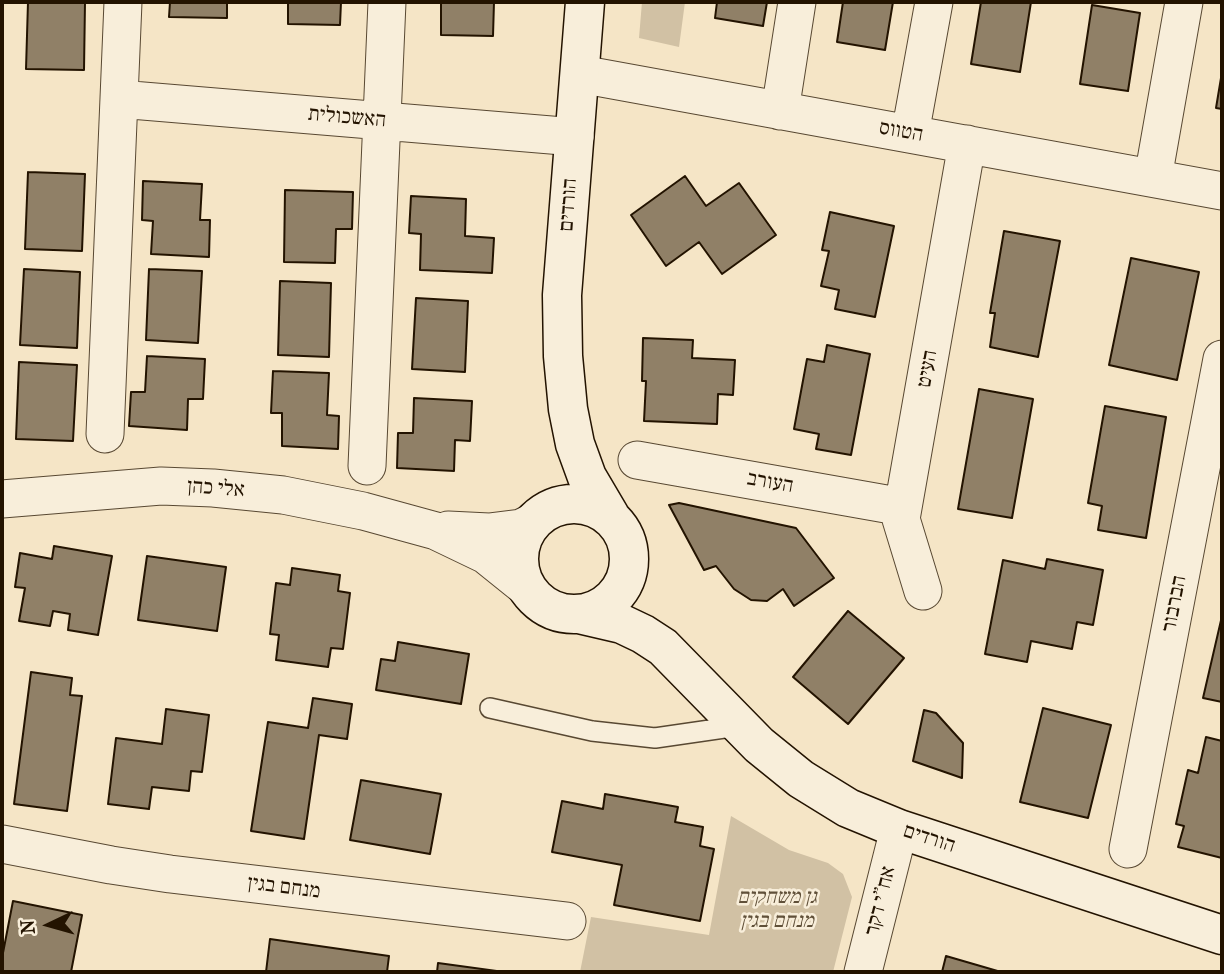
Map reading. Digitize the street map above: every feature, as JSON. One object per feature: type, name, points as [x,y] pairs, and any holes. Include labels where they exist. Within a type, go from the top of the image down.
[{"type":"street","points":[[105,434],[123,2]]},
{"type":"street","points":[[368,466],[387,2]]},
{"type":"street","name":"הורדים","points":[[585,2],[562,295],[563,356],[568,409],[575,444],[587,477],[610,516]]},
{"type":"street","points":[[780,111],[797,2]]},
{"type":"street","points":[[910,134],[934,2]]},
{"type":"street","points":[[1153,178],[1184,2]]},
{"type":"street","name":"הטווס","points":[[580,74],[1222,191]]},
{"type":"street","name":"האשכולית","points":[[119,99],[575,137]]},
{"type":"street","name":"העיט","points":[[923,591],[901,519],[967,144]]},
{"type":"street","name":"הברבור","points":[[1128,849],[1222,359]]},
{"type":"street","name":"הורדים","points":[[534,520],[552,486],[559,465],[568,409]]},
{"type":"street","name":"העורב","points":[[637,460],[903,507]]},
{"type":"street","name":"אלי כהן","points":[[2,499],[142,487],[213,488],[283,495],[426,527],[489,533],[521,528],[534,520]]},
{"type":"street","points":[[569,503],[587,504],[610,516],[625,536],[630,562],[622,587],[596,610],[579,614],[561,613],[545,606],[527,588],[520,572],[519,554],[523,537],[534,520],[552,507],[569,503]]},
{"type":"street","name":"אלי כהן","points":[[426,527],[485,555],[527,588]]},
{"type":"street","name":"הורדים","points":[[630,562],[634,583],[648,614],[679,664]]},
{"type":"street","name":"הורדים","points":[[579,614],[633,629],[663,647],[738,726],[813,787],[848,808],[899,829],[1222,935]]},
{"type":"street","name":"אח\"י דקר","points":[[863,972],[899,829]]},
{"type":"street","name":"מנחם בגין","points":[[2,844],[170,874],[567,921]]},
{"type":"lane","points":[[490,708],[592,731],[655,737],[738,726]]},
{"type":"green space","points":[[642,2],[685,2],[679,47],[639,38]]},
{"type":"green space","name":"גן משחקים מנחם בגין","points":[[731,816],[789,850],[828,863],[843,874],[852,897],[833,972],[580,972],[591,917],[709,935]]},
{"type":"building","points":[[28,2],[85,2],[84,70],[26,69]]},
{"type":"building","points":[[170,2],[227,2],[227,18],[169,17]]},
{"type":"building","points":[[288,2],[341,2],[340,25],[288,24]]},
{"type":"building","points":[[441,2],[494,2],[493,36],[441,35]]},
{"type":"building","points":[[717,2],[767,2],[763,26],[715,18]]},
{"type":"building","points":[[843,2],[893,2],[885,50],[837,42]]},
{"type":"building","points":[[981,2],[1031,2],[1020,72],[971,64]]},
{"type":"building","points":[[1092,5],[1140,13],[1128,91],[1080,84]]},
{"type":"building","points":[[1222,72],[1222,109],[1216,108]]},
{"type":"building","points":[[28,172],[85,174],[82,251],[25,249]]},
{"type":"building","points":[[685,176],[706,206],[739,183],[776,235],[722,274],[699,242],[666,266],[631,215]]},
{"type":"building","points":[[143,181],[202,184],[200,220],[210,220],[209,257],[151,254],[153,221],[142,220]]},
{"type":"building","points":[[285,190],[353,192],[352,229],[336,229],[335,263],[284,262]]},
{"type":"building","points":[[411,196],[466,199],[465,236],[494,238],[492,273],[420,270],[421,234],[409,233]]},
{"type":"building","points":[[830,212],[894,226],[875,317],[835,309],[839,290],[821,286],[829,251],[822,250]]},
{"type":"building","points":[[1004,231],[1060,241],[1038,357],[990,347],[995,313],[990,313]]},
{"type":"building","points":[[1131,258],[1199,272],[1177,380],[1109,365]]},
{"type":"building","points":[[24,269],[80,272],[77,348],[20,345]]},
{"type":"building","points":[[149,269],[202,271],[198,343],[146,340]]},
{"type":"building","points":[[280,281],[331,283],[329,357],[278,355]]},
{"type":"building","points":[[416,298],[468,301],[465,372],[412,369]]},
{"type":"building","points":[[643,338],[693,340],[692,358],[735,360],[733,395],[718,394],[717,424],[644,421],[646,381],[642,381]]},
{"type":"building","points":[[827,345],[870,354],[851,455],[816,449],[819,434],[794,429],[807,359],[824,362]]},
{"type":"building","points":[[147,356],[205,359],[203,399],[188,399],[187,430],[129,426],[131,392],[145,392]]},
{"type":"building","points":[[19,362],[77,365],[73,441],[16,439]]},
{"type":"building","points":[[273,371],[329,373],[327,415],[339,416],[338,449],[282,446],[282,413],[271,413]]},
{"type":"building","points":[[979,389],[1033,399],[1012,518],[958,509]]},
{"type":"building","points":[[414,398],[472,401],[470,441],[455,440],[454,471],[397,468],[398,433],[413,433]]},
{"type":"building","points":[[1105,406],[1166,417],[1146,538],[1098,530],[1102,506],[1088,503]]},
{"type":"building","points":[[679,503],[796,528],[834,578],[794,606],[783,589],[767,601],[751,600],[734,589],[716,566],[704,570],[669,505]]},
{"type":"building","points":[[54,546],[112,556],[98,635],[68,630],[70,614],[53,611],[50,626],[19,621],[25,588],[15,587],[20,553],[52,559]]},
{"type":"building","points":[[147,556],[226,567],[217,631],[138,620]]},
{"type":"building","points":[[1047,559],[1103,570],[1093,625],[1077,622],[1072,649],[1031,641],[1027,662],[985,654],[1003,560],[1045,569]]},
{"type":"building","points":[[292,568],[340,575],[338,591],[350,593],[343,649],[331,648],[328,667],[276,660],[279,635],[270,634],[276,583],[290,585]]},
{"type":"building","points":[[848,611],[904,658],[848,724],[793,677]]},
{"type":"building","points":[[1222,616],[1222,702],[1203,698]]},
{"type":"building","points":[[398,642],[469,654],[461,704],[376,690],[381,659],[395,661]]},
{"type":"building","points":[[31,672],[72,678],[70,695],[82,696],[67,811],[14,804]]},
{"type":"building","points":[[313,698],[352,704],[347,739],[319,735],[304,839],[251,831],[268,722],[308,728]]},
{"type":"building","points":[[1043,708],[1111,725],[1088,818],[1020,802]]},
{"type":"building","points":[[166,709],[209,715],[202,772],[191,771],[189,791],[152,787],[149,809],[108,804],[116,738],[162,744]]},
{"type":"building","points":[[924,710],[936,713],[963,743],[962,778],[913,761]]},
{"type":"building","points":[[1206,737],[1222,741],[1222,858],[1178,847],[1184,826],[1176,824],[1188,770],[1198,773]]},
{"type":"building","points":[[361,780],[441,794],[430,854],[350,840]]},
{"type":"building","points":[[605,794],[678,807],[675,822],[703,827],[700,846],[714,849],[700,921],[614,905],[622,865],[552,852],[562,801],[603,809]]},
{"type":"building","points":[[13,901],[82,915],[71,972],[2,972],[2,958]]},
{"type":"building","points":[[270,939],[389,956],[387,972],[266,972]]},
{"type":"building","points":[[946,956],[1001,972],[942,972]]},
{"type":"building","points":[[438,963],[504,972],[437,972]]}]
